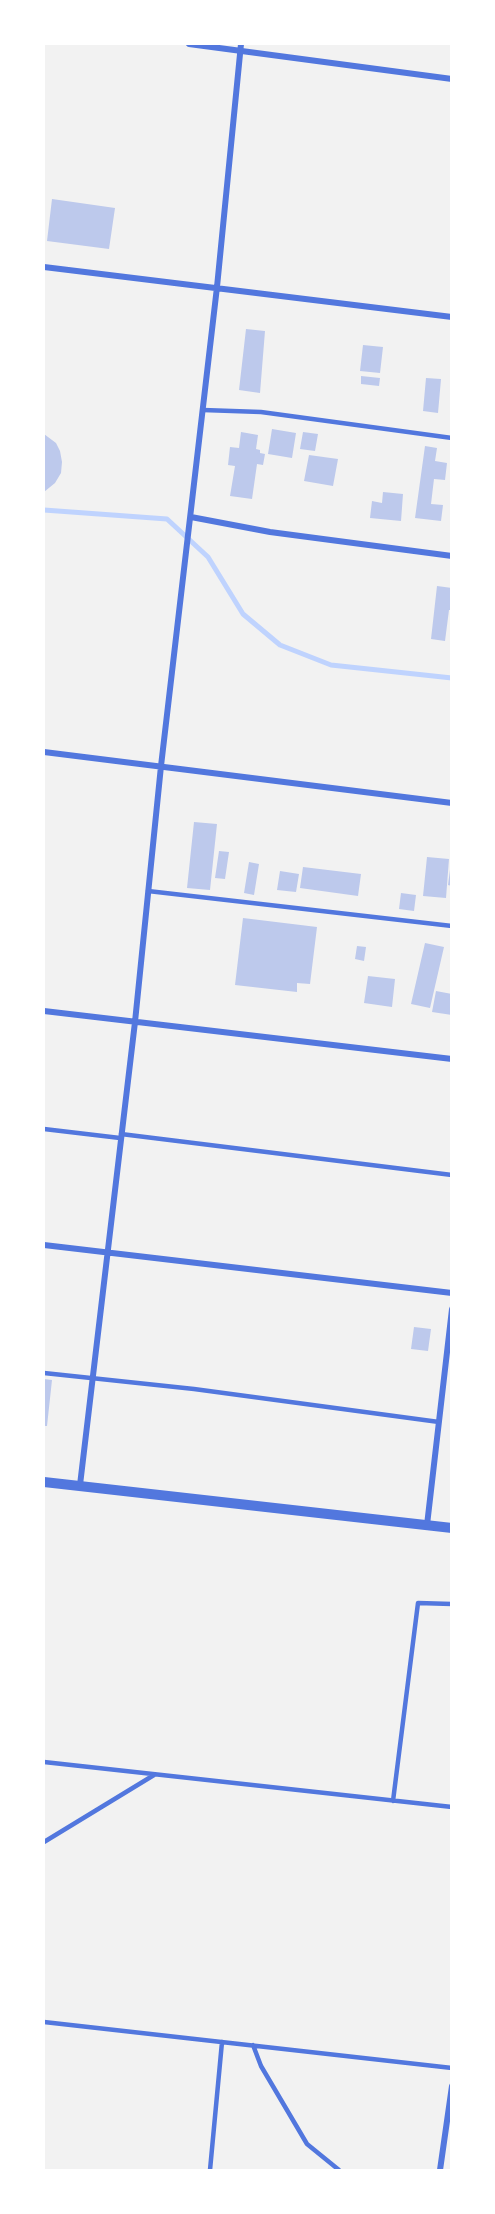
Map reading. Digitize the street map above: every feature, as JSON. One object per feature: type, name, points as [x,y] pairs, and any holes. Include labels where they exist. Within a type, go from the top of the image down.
[{"type":"street","points":[[189,44],[241,47],[452,79]]},
{"type":"street","points":[[80,1485],[135,1022],[161,766],[217,287],[241,47]]},
{"type":"street","points":[[44,267],[452,317]]},
{"type":"street","points":[[191,518],[270,532],[452,556]]},
{"type":"street","points":[[44,752],[452,803]]},
{"type":"street","points":[[44,1011],[452,1059]]},
{"type":"street","points":[[44,1245],[452,1293]]},
{"type":"street","points":[[427,1526],[452,1308]]},
{"type":"street","points":[[44,1482],[452,1528]]},
{"type":"street","points":[[440,2170],[452,2086]]},
{"type":"lane","points":[[203,410],[261,412],[452,438]]},
{"type":"lane","points":[[148,891],[452,926]]},
{"type":"lane","points":[[44,1129],[452,1175]]},
{"type":"lane","points":[[44,1373],[194,1389],[439,1422]]},
{"type":"lane","points":[[393,1801],[417,1603],[452,1605]]},
{"type":"lane","points":[[44,1762],[452,1808]]},
{"type":"lane","points":[[44,1842],[154,1774]]},
{"type":"lane","points":[[44,2022],[452,2068]]},
{"type":"lane","points":[[210,2170],[222,2042]]},
{"type":"lane","points":[[253,2045],[261,2066],[308,2144],[339,2170]]},
{"type":"building","points":[[52,199],[115,208],[109,249],[47,241]]},
{"type":"building","points":[[246,329],[265,331],[260,393],[239,390]]},
{"type":"building","points":[[363,345],[383,347],[380,373],[360,371]]},
{"type":"building","points":[[361,376],[380,378],[379,386],[361,384]]},
{"type":"building","points":[[426,378],[441,379],[438,413],[423,411]]},
{"type":"building","points":[[272,429],[296,433],[292,458],[268,454]]},
{"type":"building","points":[[241,432],[258,435],[256,449],[265,454],[263,465],[257,464],[252,499],[230,496],[235,466],[228,465],[230,447],[239,448]]},
{"type":"building","points":[[303,432],[318,434],[315,451],[300,449]]},
{"type":"building","points":[[44,434],[56,443],[62,462],[61,473],[55,483],[44,492]]},
{"type":"building","points":[[425,446],[437,448],[435,461],[447,463],[445,480],[434,479],[431,504],[443,505],[441,521],[415,518]]},
{"type":"building","points":[[309,455],[338,459],[333,486],[304,481]]},
{"type":"building","points":[[383,492],[403,494],[401,521],[370,518],[372,501],[382,503]]},
{"type":"building","points":[[437,586],[452,588],[452,610],[449,610],[445,641],[431,639]]},
{"type":"building","points":[[194,822],[217,824],[210,890],[187,888]]},
{"type":"building","points":[[219,851],[229,852],[225,879],[215,878]]},
{"type":"building","points":[[427,857],[449,859],[446,898],[423,896]]},
{"type":"building","points":[[249,862],[259,864],[254,895],[244,893]]},
{"type":"building","points":[[303,867],[361,874],[358,896],[300,888]]},
{"type":"building","points":[[450,870],[452,870],[452,886],[448,885]]},
{"type":"building","points":[[280,871],[299,874],[296,892],[277,890]]},
{"type":"building","points":[[401,893],[416,895],[414,911],[399,909]]},
{"type":"building","points":[[243,918],[317,927],[310,984],[297,983],[297,992],[235,985]]},
{"type":"building","points":[[425,943],[444,947],[430,1008],[411,1004]]},
{"type":"building","points":[[357,946],[366,947],[364,961],[355,959]]},
{"type":"building","points":[[368,976],[395,979],[392,1007],[364,1003]]},
{"type":"building","points":[[436,991],[452,994],[452,1015],[432,1012]]},
{"type":"building","points":[[414,1327],[431,1329],[428,1351],[411,1349]]},
{"type":"building","points":[[44,1379],[52,1380],[47,1426],[44,1426]]},
{"type":"waterway","points":[[44,510],[167,519],[208,557],[243,614],[280,645],[331,665],[452,678]]}]
